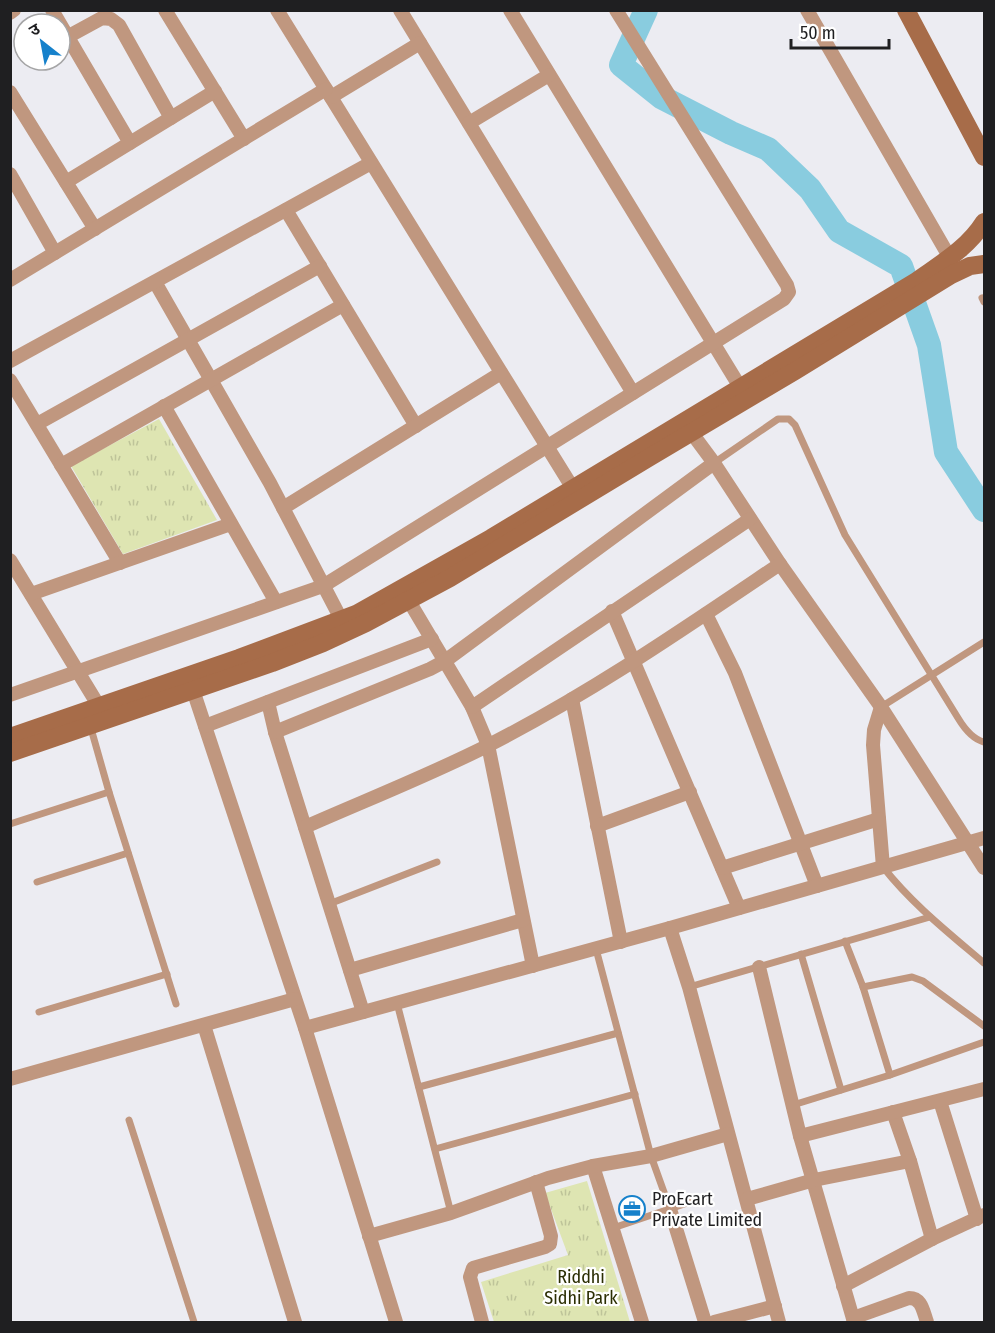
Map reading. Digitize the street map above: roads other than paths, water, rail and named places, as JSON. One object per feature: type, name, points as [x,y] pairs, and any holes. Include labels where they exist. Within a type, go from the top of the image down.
[{"type":"street","points":[[165,10],[244,139]]},
{"type":"street","points":[[277,10],[576,494]]},
{"type":"street","points":[[400,10],[633,393]]},
{"type":"street","points":[[510,10],[740,387]]},
{"type":"street","points":[[10,695],[323,586],[784,299],[789,292],[787,285],[616,10]]},
{"type":"street","points":[[807,10],[950,258]]},
{"type":"street","points":[[906,10],[984,156]]},
{"type":"street","points":[[72,34],[102,18],[111,19],[119,25],[171,118]]},
{"type":"street","points":[[72,41],[130,143]]},
{"type":"street","points":[[11,278],[244,139],[420,43]]},
{"type":"street","points":[[469,123],[549,75]]},
{"type":"street","points":[[949,88],[984,137]]},
{"type":"street","points":[[66,182],[215,91]]},
{"type":"street","points":[[10,92],[95,229]]},
{"type":"street","points":[[10,361],[371,163]]},
{"type":"street","points":[[10,174],[55,253]]},
{"type":"street","points":[[286,210],[416,426]]},
{"type":"street","points":[[919,287],[970,241],[984,222]]},
{"type":"street","points":[[10,753],[240,658],[356,614],[691,432],[792,364],[919,287],[970,266],[984,264]]},
{"type":"street","points":[[37,424],[320,266]]},
{"type":"street","points":[[155,282],[283,508],[341,620]]},
{"type":"street","points":[[61,465],[343,305]]},
{"type":"street","points":[[10,737],[193,690],[323,643],[450,578],[740,387],[792,364]]},
{"type":"street","points":[[283,508],[501,373]]},
{"type":"street","points":[[10,380],[120,563]]},
{"type":"street","points":[[164,406],[276,602]]},
{"type":"street","points":[[691,432],[780,564],[881,707],[984,868]]},
{"type":"street","points":[[275,732],[445,661],[714,463]]},
{"type":"street","points":[[472,707],[750,519]]},
{"type":"street","points":[[31,594],[231,524]]},
{"type":"street","points":[[10,560],[78,671],[96,716]]},
{"type":"street","points":[[305,826],[488,745],[572,699],[635,661],[780,564]]},
{"type":"street","points":[[409,601],[472,707],[488,745],[533,966]]},
{"type":"street","points":[[612,611],[739,908]]},
{"type":"street","points":[[706,614],[735,673],[817,886]]},
{"type":"street","points":[[205,726],[432,639]]},
{"type":"street","points":[[374,663],[384,688]]},
{"type":"street","points":[[193,690],[305,1028],[396,1323]]},
{"type":"street","points":[[572,699],[621,942]]},
{"type":"street","points":[[268,702],[275,732],[363,1012]]},
{"type":"street","points":[[881,707],[874,730],[873,745],[883,867]]},
{"type":"street","points":[[597,825],[690,792]]},
{"type":"street","points":[[722,868],[879,819]]},
{"type":"street","points":[[305,1028],[596,949],[984,838]]},
{"type":"street","points":[[350,970],[523,920]]},
{"type":"street","points":[[670,928],[689,987],[780,1323]]},
{"type":"street","points":[[759,967],[800,1136],[854,1321],[909,1298],[915,1298],[920,1302],[927,1323]]},
{"type":"street","points":[[10,1079],[295,999]]},
{"type":"street","points":[[204,1025],[295,1323]]},
{"type":"street","points":[[800,1136],[984,1089]]},
{"type":"street","points":[[843,1286],[932,1239],[981,1217],[940,1101]]},
{"type":"street","points":[[893,1112],[910,1161],[932,1239]]},
{"type":"street","points":[[369,1236],[451,1213],[536,1182],[593,1166],[651,1156],[728,1134]]},
{"type":"street","points":[[747,1199],[814,1180],[910,1161]]},
{"type":"street","points":[[593,1166],[642,1323]]},
{"type":"street","points":[[482,1323],[470,1277],[473,1268],[550,1244],[551,1236],[536,1182]]},
{"type":"street","points":[[670,1209],[705,1323]]},
{"type":"street","points":[[714,1323],[775,1306]]},
{"type":"lane","points":[[714,463],[778,419],[789,419],[795,425],[845,535],[965,730],[978,741],[984,742]]},
{"type":"lane","points":[[881,707],[984,642]]},
{"type":"lane","points":[[96,716],[109,792],[176,1004]]},
{"type":"lane","points":[[10,824],[109,792]]},
{"type":"lane","points":[[37,882],[128,853]]},
{"type":"lane","points":[[329,904],[437,862]]},
{"type":"lane","points":[[883,867],[896,884],[930,917],[984,963]]},
{"type":"lane","points":[[689,987],[930,917]]},
{"type":"lane","points":[[844,941],[863,987],[891,1075]]},
{"type":"lane","points":[[596,949],[651,1156],[670,1209]]},
{"type":"lane","points":[[801,954],[841,1090]]},
{"type":"lane","points":[[39,1012],[167,974]]},
{"type":"lane","points":[[863,987],[912,977],[923,981],[984,1026]]},
{"type":"lane","points":[[397,1003],[451,1213]]},
{"type":"lane","points":[[418,1086],[618,1033]]},
{"type":"lane","points":[[793,1105],[891,1075],[984,1042]]},
{"type":"lane","points":[[435,1149],[635,1094]]},
{"type":"lane","points":[[129,1120],[194,1323]]},
{"type":"lane","points":[[613,1228],[708,1196]]},
{"type":"waterway","points":[[646,10],[621,65],[661,97],[768,149],[810,189],[839,231],[901,266],[929,345],[946,452],[984,510]]},
{"type":"place","name":"ProEcart Private Limited","points":[[632,1209]]},
{"type":"park label","name":"Riddhi Sidhi Park","points":[[581,1287]]}]
